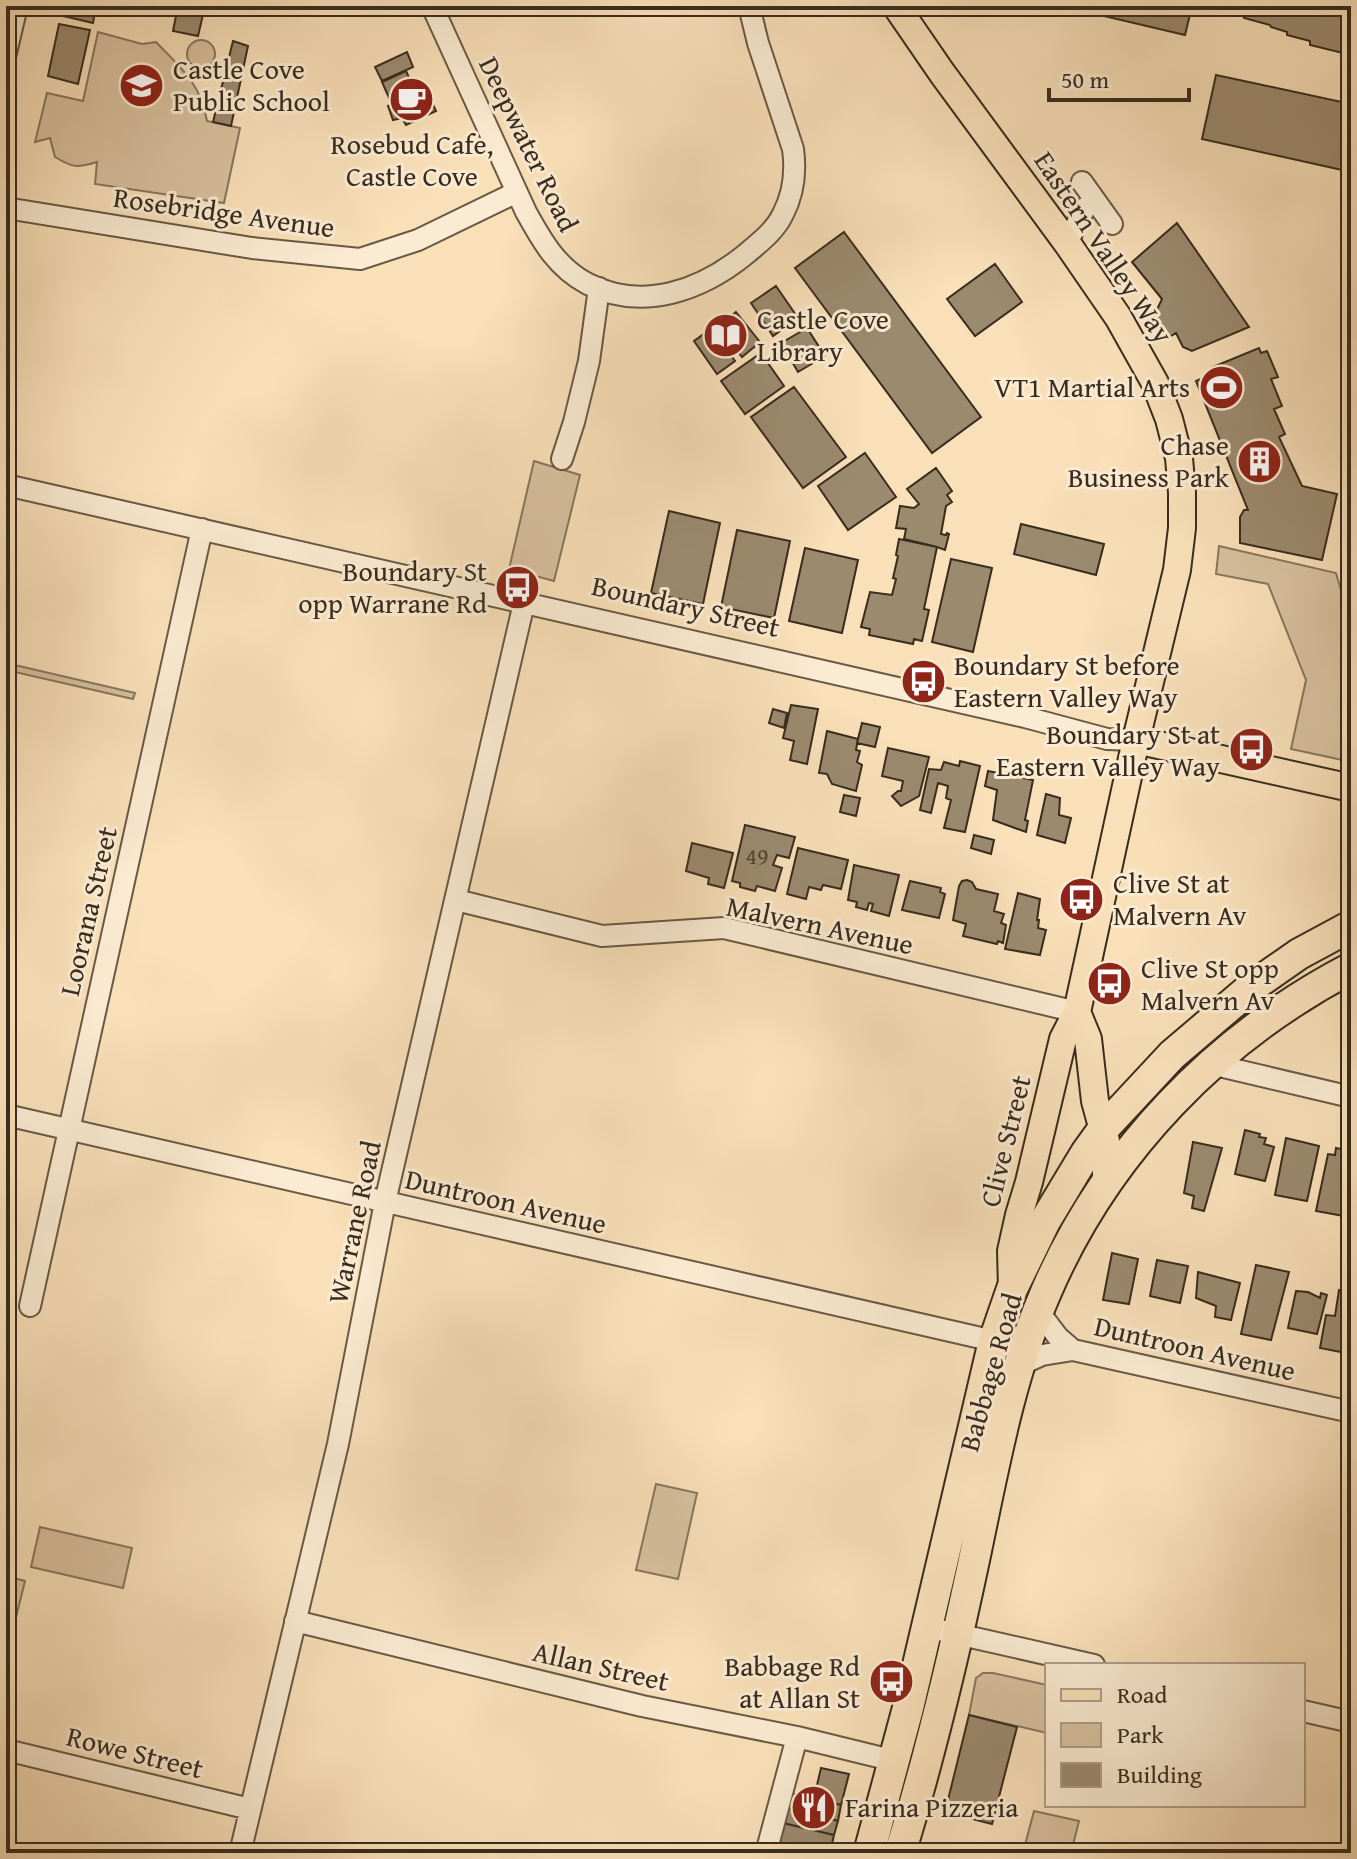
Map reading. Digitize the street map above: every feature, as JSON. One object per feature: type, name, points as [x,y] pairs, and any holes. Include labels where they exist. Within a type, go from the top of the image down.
[{"type":"highway","name":"Babbage Road","points":[[869,1853],[895,1761],[994,1341],[1012,1289],[1045,1221],[1104,1128],[1172,1055],[1253,986],[1299,954],[1351,926]]},
{"type":"highway","name":"Babbage Road","points":[[900,1853],[943,1700],[1011,1392],[1046,1291],[1106,1181],[1171,1103],[1211,1064],[1276,1012],[1351,968]]},
{"type":"main road","name":"Eastern Valley Way","points":[[896,6],[1118,317],[1144,361],[1169,419],[1179,458],[1182,528],[1177,570],[1136,740]]},
{"type":"main road","name":"Boundary Street","points":[[1136,740],[1351,788]]},
{"type":"main road","name":"Clive Street","points":[[1012,1289],[1011,1251],[1019,1215],[1063,1039],[1077,1012],[1136,740]]},
{"type":"main road","points":[[1077,1012],[1088,1039],[1095,1101],[1104,1128],[1106,1181]]},
{"type":"street","points":[[6,53],[17,6]]},
{"type":"street","name":"Deepwater Road","points":[[432,6],[543,244],[577,277],[599,288],[635,297],[656,297],[703,283],[761,242],[783,216],[793,185],[793,149],[749,6]]},
{"type":"street","points":[[1082,182],[1090,204],[1112,224]]},
{"type":"street","name":"Rosebridge Avenue","points":[[6,208],[252,248],[360,259],[418,240],[517,192]]},
{"type":"street","points":[[1042,210],[1090,204]]},
{"type":"street","points":[[1067,243],[1090,204]]},
{"type":"street","points":[[562,459],[589,361],[599,288]]},
{"type":"street","name":"Boundary Street","points":[[9,489],[202,529],[1025,717],[1107,739],[1136,740]]},
{"type":"street","name":"Loorana Street","points":[[30,1306],[202,529]]},
{"type":"street","name":"Warrane Road","points":[[240,1853],[338,1444],[385,1202],[524,603]]},
{"type":"street","name":"Malvern Avenue","points":[[456,900],[602,936],[724,928],[1077,1012]]},
{"type":"street","points":[[1211,1064],[1351,1097]]},
{"type":"street","name":"Duntroon Avenue","points":[[6,1115],[994,1341]]},
{"type":"street","name":"Duntroon Avenue","points":[[1039,1312],[1058,1337],[1073,1350]]},
{"type":"street","name":"Duntroon Avenue","points":[[1020,1365],[1042,1355],[1073,1350],[1351,1412]]},
{"type":"street","name":"Allan Street","points":[[295,1621],[642,1706],[797,1737],[895,1761]]},
{"type":"street","points":[[926,1627],[1085,1663]]},
{"type":"street","points":[[1305,1711],[1351,1722]]},
{"type":"street","points":[[766,1853],[797,1737]]},
{"type":"street","name":"Rowe Street","points":[[6,1750],[250,1809]]},
{"type":"green space","points":[[98,32],[142,44],[156,42],[195,87],[207,121],[240,128],[224,203],[95,184],[97,162],[71,165],[55,157],[50,138],[35,142],[47,93],[83,101]]},
{"type":"green space","points":[[201,40],[211,44],[215,54],[211,64],[201,68],[191,64],[187,54],[191,44]]},
{"type":"green space","points":[[534,461],[580,475],[554,581],[509,569]]},
{"type":"green space","points":[[1219,546],[1336,573],[1351,625],[1347,761],[1291,749],[1306,680],[1268,584],[1216,574]]},
{"type":"green space","points":[[6,663],[135,693],[133,699],[6,670]]},
{"type":"green space","points":[[656,1484],[697,1493],[678,1579],[636,1570]]},
{"type":"green space","points":[[40,1527],[132,1548],[123,1588],[31,1567]]},
{"type":"green space","points":[[6,1576],[25,1581],[6,1658]]},
{"type":"green space","points":[[983,1673],[993,1673],[1045,1685],[1045,1733],[969,1715],[976,1678]]},
{"type":"green space","points":[[1034,1811],[1079,1821],[1071,1853],[1018,1853],[1025,1845]]},
{"type":"building","points":[[61,6],[96,6],[93,23],[59,15]]},
{"type":"building","points":[[178,6],[205,6],[198,36],[173,31]]},
{"type":"building","points":[[1088,6],[1192,6],[1185,35],[1087,12]]},
{"type":"building","points":[[1241,6],[1351,6],[1351,55],[1310,45],[1310,41],[1244,18]]},
{"type":"building","points":[[59,24],[90,30],[78,84],[48,76]]},
{"type":"building","points":[[233,41],[248,46],[231,126],[213,122]]},
{"type":"building","points":[[407,52],[413,67],[382,81],[375,67]]},
{"type":"building","points":[[406,71],[413,86],[389,98],[382,82]]},
{"type":"building","points":[[1216,75],[1351,104],[1351,172],[1202,139]]},
{"type":"building","name":"Rosebud Cafe, Castle Cove","points":[[422,81],[436,111],[406,125],[402,118],[393,120],[388,106],[394,103],[392,97]]},
{"type":"building","points":[[1177,223],[1249,327],[1192,351],[1183,347],[1176,333],[1168,338],[1154,316],[1162,299],[1132,262]]},
{"type":"building","points":[[844,232],[981,417],[932,453],[795,268]]},
{"type":"building","points":[[995,264],[1022,302],[975,336],[947,299]]},
{"type":"building","points":[[776,286],[798,318],[773,336],[751,303]]},
{"type":"building","points":[[736,312],[760,342],[742,357],[718,327]]},
{"type":"building","points":[[712,328],[735,361],[717,374],[694,341]]},
{"type":"building","points":[[807,328],[825,356],[798,372],[781,343]]},
{"type":"building","name":"Chase Business Park","points":[[1259,348],[1261,353],[1267,351],[1278,377],[1271,379],[1282,406],[1274,409],[1285,434],[1279,437],[1302,486],[1337,494],[1322,560],[1240,543],[1240,517],[1244,510],[1248,510],[1196,381],[1217,372],[1213,367]]},
{"type":"building","points":[[761,353],[784,386],[745,414],[721,381]]},
{"type":"building","points":[[794,387],[846,457],[803,488],[751,417]]},
{"type":"building","points":[[865,453],[896,497],[848,530],[818,486]]},
{"type":"building","points":[[936,468],[952,491],[947,495],[952,502],[946,506],[941,534],[949,534],[945,550],[904,539],[906,529],[896,528],[900,506],[914,508],[919,504],[907,489]]},
{"type":"building","points":[[669,511],[720,523],[703,604],[651,593]]},
{"type":"building","points":[[1021,524],[1104,544],[1096,575],[1014,554]]},
{"type":"building","points":[[737,530],[790,541],[774,618],[721,607]]},
{"type":"building","points":[[899,539],[937,547],[924,609],[929,610],[922,641],[914,639],[913,644],[869,635],[870,629],[861,627],[870,592],[892,595]]},
{"type":"building","points":[[805,548],[858,560],[842,633],[789,621]]},
{"type":"building","points":[[951,559],[992,568],[973,652],[932,642]]},
{"type":"building","points":[[791,705],[818,709],[807,764],[790,760],[794,741],[783,738]]},
{"type":"building","points":[[773,709],[787,713],[784,728],[769,723]]},
{"type":"building","points":[[862,723],[880,727],[875,747],[857,743]]},
{"type":"building","points":[[827,731],[858,739],[856,750],[860,751],[857,762],[862,765],[856,791],[832,784],[827,774],[819,773]]},
{"type":"building","points":[[888,748],[929,757],[919,796],[901,806],[892,796],[901,791],[903,781],[882,776]]},
{"type":"building","points":[[960,761],[980,766],[965,832],[944,828],[951,800],[946,798],[948,786],[938,783],[931,813],[920,810],[929,769],[941,770],[944,762],[959,766]]},
{"type":"building","points":[[988,771],[1033,780],[1025,820],[1028,821],[1026,832],[993,820],[997,790],[985,786]]},
{"type":"building","points":[[1046,794],[1060,798],[1059,815],[1071,818],[1065,843],[1037,835]]},
{"type":"building","points":[[844,795],[860,798],[856,816],[840,812]]},
{"type":"building","points":[[745,825],[795,837],[789,858],[777,855],[773,865],[782,868],[775,891],[757,886],[755,891],[732,881]]},
{"type":"building","points":[[974,835],[994,840],[991,854],[971,848]]},
{"type":"building","points":[[692,843],[733,853],[724,888],[708,884],[709,878],[686,871]]},
{"type":"building","points":[[798,848],[848,860],[841,889],[823,885],[821,890],[809,887],[806,899],[787,894]]},
{"type":"building","points":[[854,865],[899,875],[889,916],[871,911],[873,904],[869,903],[867,910],[856,907],[857,902],[848,900]]},
{"type":"building","points":[[967,880],[976,889],[998,894],[994,911],[1004,914],[1001,923],[1006,925],[1003,943],[963,936],[966,924],[953,920],[959,886]]},
{"type":"building","points":[[910,881],[941,888],[940,892],[945,894],[939,918],[902,910]]},
{"type":"building","points":[[1018,893],[1040,899],[1038,928],[1046,930],[1040,955],[1005,949]]},
{"type":"building","points":[[1245,1130],[1260,1134],[1259,1137],[1266,1138],[1264,1144],[1274,1147],[1265,1181],[1235,1174]]},
{"type":"building","points":[[1286,1138],[1319,1146],[1307,1201],[1275,1195]]},
{"type":"building","points":[[1193,1142],[1222,1148],[1204,1211],[1192,1208],[1194,1196],[1184,1193]]},
{"type":"building","points":[[1336,1148],[1351,1151],[1351,1190],[1344,1216],[1316,1211],[1328,1154],[1335,1155]]},
{"type":"building","points":[[1112,1253],[1138,1259],[1129,1304],[1103,1300]]},
{"type":"building","points":[[1157,1260],[1188,1266],[1180,1303],[1150,1296]]},
{"type":"building","points":[[1256,1265],[1289,1272],[1271,1340],[1241,1334]]},
{"type":"building","points":[[1198,1272],[1240,1283],[1231,1320],[1215,1317],[1216,1306],[1196,1298]]},
{"type":"building","points":[[1339,1290],[1351,1293],[1351,1354],[1320,1348],[1326,1315],[1335,1316]]},
{"type":"building","points":[[1296,1291],[1320,1298],[1321,1293],[1327,1295],[1317,1334],[1288,1328]]},
{"type":"building","points":[[969,1715],[1017,1727],[992,1824],[945,1812]]},
{"type":"building","points":[[821,1768],[849,1774],[841,1805],[814,1798]]},
{"type":"building","name":"Farina Pizzeria","points":[[790,1793],[841,1805],[838,1821],[786,1808]]},
{"type":"building","points":[[786,1808],[838,1821],[834,1835],[783,1823]]},
{"type":"building","points":[[783,1823],[834,1835],[830,1853],[777,1853]]},
{"type":"place","name":"Castle Cove Public School","points":[[142,85]]},
{"type":"place","name":"Rosebud Cafe, Castle Cove","points":[[412,100]]},
{"type":"place","name":"Castle Cove Library","points":[[726,335]]},
{"type":"place","name":"VT1 Martial Arts","points":[[1221,387]]},
{"type":"place","name":"Chase Business Park","points":[[1260,461]]},
{"type":"place","name":"Boundary St opp Warrane Rd","points":[[518,587]]},
{"type":"place","name":"Boundary St before Eastern Valley Way","points":[[923,681]]},
{"type":"place","name":"Boundary St at Eastern Valley Way","points":[[1251,750]]},
{"type":"place","name":"Clive St at Malvern Av","points":[[1082,899]]},
{"type":"place","name":"Clive St opp Malvern Av","points":[[1110,984]]},
{"type":"place","name":"Babbage Rd at Allan St","points":[[891,1682]]},
{"type":"place","name":"Farina Pizzeria","points":[[814,1807]]}]
